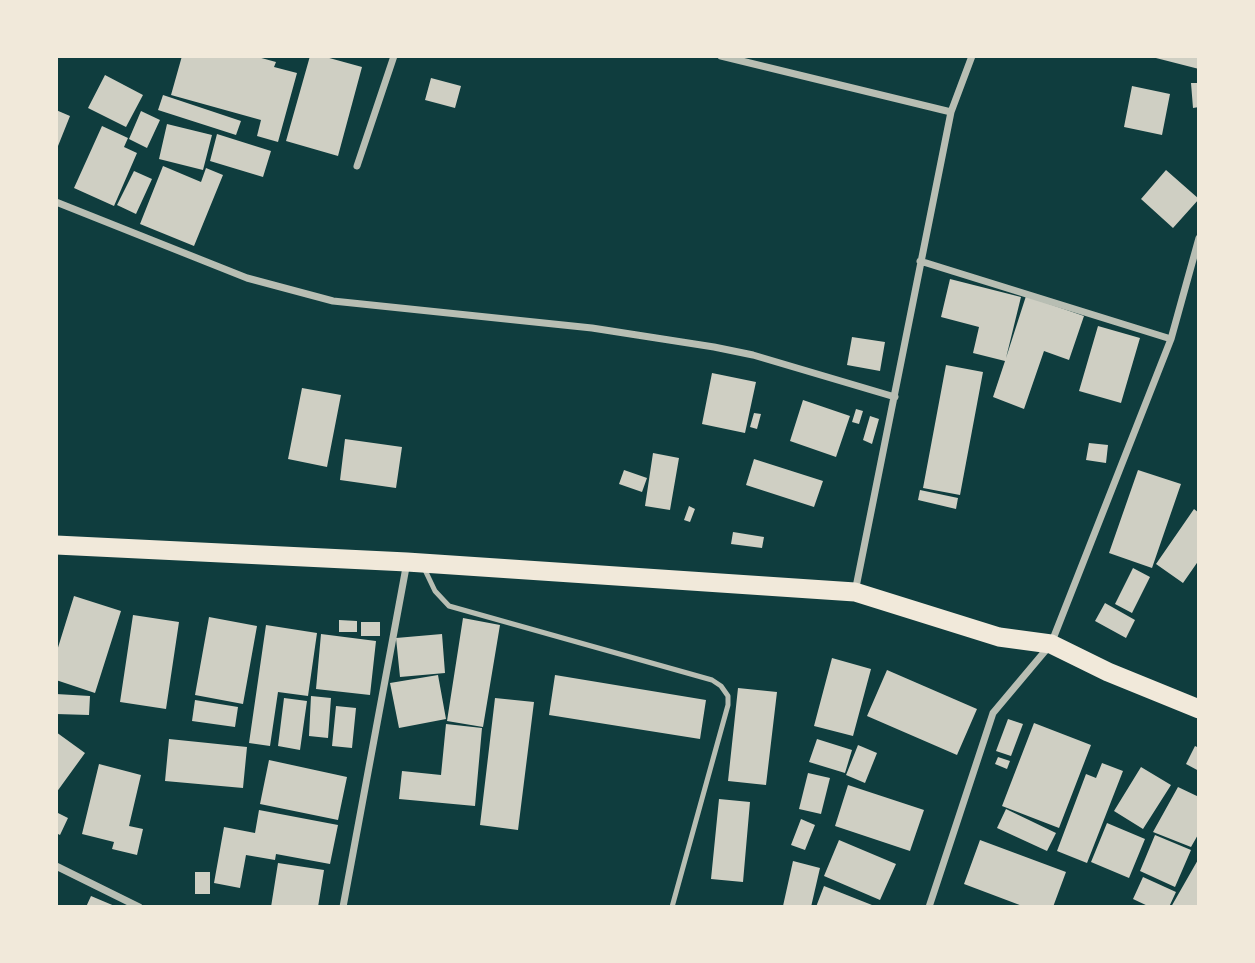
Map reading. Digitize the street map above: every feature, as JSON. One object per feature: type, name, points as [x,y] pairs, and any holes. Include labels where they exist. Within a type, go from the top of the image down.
[{"type":"highway","points":[[56,545],[414,562],[855,592],[999,637],[1051,644],[1108,672],[1199,709]]},
{"type":"street","points":[[357,166],[394,56]]},
{"type":"street","points":[[721,56],[951,112]]},
{"type":"street","points":[[855,592],[951,112],[972,56]]},
{"type":"street","points":[[56,202],[247,278],[333,300],[592,328],[714,347],[753,355],[895,397]]},
{"type":"street","points":[[929,907],[993,713],[1051,644],[1171,339],[1199,239]]},
{"type":"street","points":[[920,261],[1171,339]]},
{"type":"street","points":[[343,907],[414,562]]},
{"type":"street","points":[[56,866],[139,907]]},
{"type":"lane","points":[[414,562],[449,606],[712,680],[728,696],[728,705],[672,907]]},
{"type":"building","points":[[182,56],[254,56],[276,62],[274,67],[297,73],[278,142],[257,136],[261,120],[171,95]]},
{"type":"building","points":[[310,56],[322,56],[362,67],[338,156],[286,141]]},
{"type":"building","points":[[1199,56],[1199,69],[1152,57]]},
{"type":"building","points":[[105,75],[143,95],[126,127],[88,108]]},
{"type":"building","points":[[431,78],[461,86],[455,108],[425,100]]},
{"type":"building","points":[[1191,83],[1199,83],[1199,107],[1193,108]]},
{"type":"building","points":[[1132,86],[1170,94],[1162,135],[1124,127]]},
{"type":"building","points":[[163,95],[241,121],[236,135],[158,110]]},
{"type":"building","points":[[56,110],[70,116],[56,151]]},
{"type":"building","points":[[141,111],[160,120],[147,148],[129,139]]},
{"type":"building","points":[[167,124],[212,135],[203,170],[159,159]]},
{"type":"building","points":[[102,126],[128,138],[124,147],[137,153],[114,206],[74,188]]},
{"type":"building","points":[[217,134],[271,151],[263,177],[210,161]]},
{"type":"building","points":[[163,166],[201,182],[206,168],[223,175],[194,246],[140,224]]},
{"type":"building","points":[[1166,170],[1199,199],[1173,228],[1141,199]]},
{"type":"building","points":[[134,171],[152,179],[136,214],[117,205]]},
{"type":"building","points":[[950,279],[1021,297],[1006,358],[1026,296],[1084,316],[1069,360],[1044,351],[1024,409],[993,397],[1005,361],[973,353],[979,327],[941,317]]},
{"type":"building","points":[[1098,326],[1140,338],[1121,403],[1079,391]]},
{"type":"building","points":[[852,337],[885,342],[880,371],[847,365]]},
{"type":"building","points":[[946,365],[983,372],[960,495],[923,488]]},
{"type":"building","points":[[712,373],[756,382],[745,433],[702,424]]},
{"type":"building","points":[[302,388],[341,395],[327,467],[288,459]]},
{"type":"building","points":[[803,400],[850,416],[836,457],[790,441]]},
{"type":"building","points":[[856,409],[863,411],[859,424],[852,422]]},
{"type":"building","points":[[754,413],[761,414],[757,429],[750,427]]},
{"type":"building","points":[[870,416],[879,419],[872,444],[863,440]]},
{"type":"building","points":[[345,439],[402,447],[396,488],[340,480]]},
{"type":"building","points":[[1089,443],[1108,445],[1106,463],[1086,460]]},
{"type":"building","points":[[653,453],[679,458],[670,510],[645,506]]},
{"type":"building","points":[[754,459],[823,481],[814,507],[746,485]]},
{"type":"building","points":[[624,470],[647,478],[642,492],[619,484]]},
{"type":"building","points":[[1138,470],[1181,484],[1152,568],[1109,553]]},
{"type":"building","points":[[920,490],[958,498],[956,509],[918,500]]},
{"type":"building","points":[[689,506],[695,509],[690,522],[684,520]]},
{"type":"building","points":[[1194,509],[1199,513],[1199,560],[1183,583],[1156,564]]},
{"type":"building","points":[[733,532],[764,537],[762,548],[731,544]]},
{"type":"building","points":[[1133,568],[1150,577],[1132,613],[1115,604]]},
{"type":"building","points":[[74,596],[121,611],[95,693],[56,680],[56,654]]},
{"type":"building","points":[[1105,603],[1135,620],[1126,638],[1095,621]]},
{"type":"building","points":[[133,615],[179,622],[166,709],[120,702]]},
{"type":"building","points":[[209,617],[257,626],[243,704],[195,695]]},
{"type":"building","points":[[463,618],[500,625],[483,727],[447,721]]},
{"type":"building","points":[[339,620],[357,621],[357,632],[339,632]]},
{"type":"building","points":[[361,622],[380,622],[380,636],[361,636]]},
{"type":"building","points":[[266,625],[317,633],[308,696],[278,692],[270,746],[249,743]]},
{"type":"building","points":[[321,634],[376,641],[370,695],[316,689]]},
{"type":"building","points":[[442,634],[445,673],[400,677],[396,638]]},
{"type":"building","points":[[832,658],[871,669],[853,736],[814,726]]},
{"type":"building","points":[[887,670],[977,709],[957,755],[867,716]]},
{"type":"building","points":[[438,675],[446,719],[399,728],[390,683]]},
{"type":"building","points":[[555,675],[706,700],[700,739],[549,715]]},
{"type":"building","points":[[738,688],[777,692],[766,785],[728,781]]},
{"type":"building","points":[[56,694],[90,696],[89,715],[56,714]]},
{"type":"building","points":[[311,696],[331,698],[328,738],[309,736]]},
{"type":"building","points":[[284,698],[307,701],[300,750],[278,746]]},
{"type":"building","points":[[495,698],[534,702],[518,830],[480,825]]},
{"type":"building","points":[[195,700],[238,707],[235,727],[192,721]]},
{"type":"building","points":[[336,706],[356,708],[352,748],[332,746]]},
{"type":"building","points":[[1008,719],[1023,724],[1011,756],[996,751]]},
{"type":"building","points":[[1034,723],[1091,745],[1059,828],[1002,806]]},
{"type":"building","points":[[446,724],[482,728],[475,806],[399,799],[402,771],[441,775]]},
{"type":"building","points":[[56,732],[85,753],[56,793]]},
{"type":"building","points":[[169,739],[247,747],[243,788],[165,781]]},
{"type":"building","points":[[817,739],[852,750],[845,773],[809,762]]},
{"type":"building","points":[[858,745],[877,753],[865,783],[846,775]]},
{"type":"building","points":[[1195,746],[1199,748],[1199,771],[1186,764]]},
{"type":"building","points":[[998,757],[1010,761],[1007,769],[995,764]]},
{"type":"building","points":[[269,760],[347,777],[338,820],[260,804]]},
{"type":"building","points":[[1102,763],[1123,771],[1087,863],[1057,851],[1086,774],[1096,778]]},
{"type":"building","points":[[99,764],[141,775],[129,826],[143,829],[137,855],[112,849],[114,842],[82,834]]},
{"type":"building","points":[[1141,767],[1171,785],[1143,829],[1114,811]]},
{"type":"building","points":[[808,773],[830,778],[821,814],[799,809]]},
{"type":"building","points":[[848,785],[924,810],[910,851],[835,826]]},
{"type":"building","points":[[1178,787],[1199,797],[1199,833],[1191,847],[1153,832]]},
{"type":"building","points":[[719,799],[750,802],[743,882],[711,879]]},
{"type":"building","points":[[1006,809],[1056,833],[1047,851],[997,828]]},
{"type":"building","points":[[259,810],[338,825],[330,864],[276,854],[275,860],[246,855],[240,888],[214,883],[224,827],[255,833]]},
{"type":"building","points":[[56,812],[68,818],[60,835],[56,833]]},
{"type":"building","points":[[801,819],[815,825],[805,850],[791,845]]},
{"type":"building","points":[[1107,823],[1145,839],[1129,878],[1091,862]]},
{"type":"building","points":[[1155,835],[1191,850],[1175,887],[1140,871]]},
{"type":"building","points":[[839,840],[896,864],[880,900],[824,876]]},
{"type":"building","points":[[980,840],[1066,872],[1053,907],[1025,907],[964,884]]},
{"type":"building","points":[[1199,858],[1199,907],[1171,907]]},
{"type":"building","points":[[793,861],[820,868],[811,907],[783,906]]},
{"type":"building","points":[[278,863],[324,870],[318,907],[271,907]]},
{"type":"building","points":[[195,872],[210,872],[210,894],[195,894]]},
{"type":"building","points":[[1143,877],[1176,892],[1169,907],[1150,907],[1133,899]]},
{"type":"building","points":[[824,886],[877,907],[816,907]]},
{"type":"building","points":[[91,896],[117,907],[86,907]]}]
